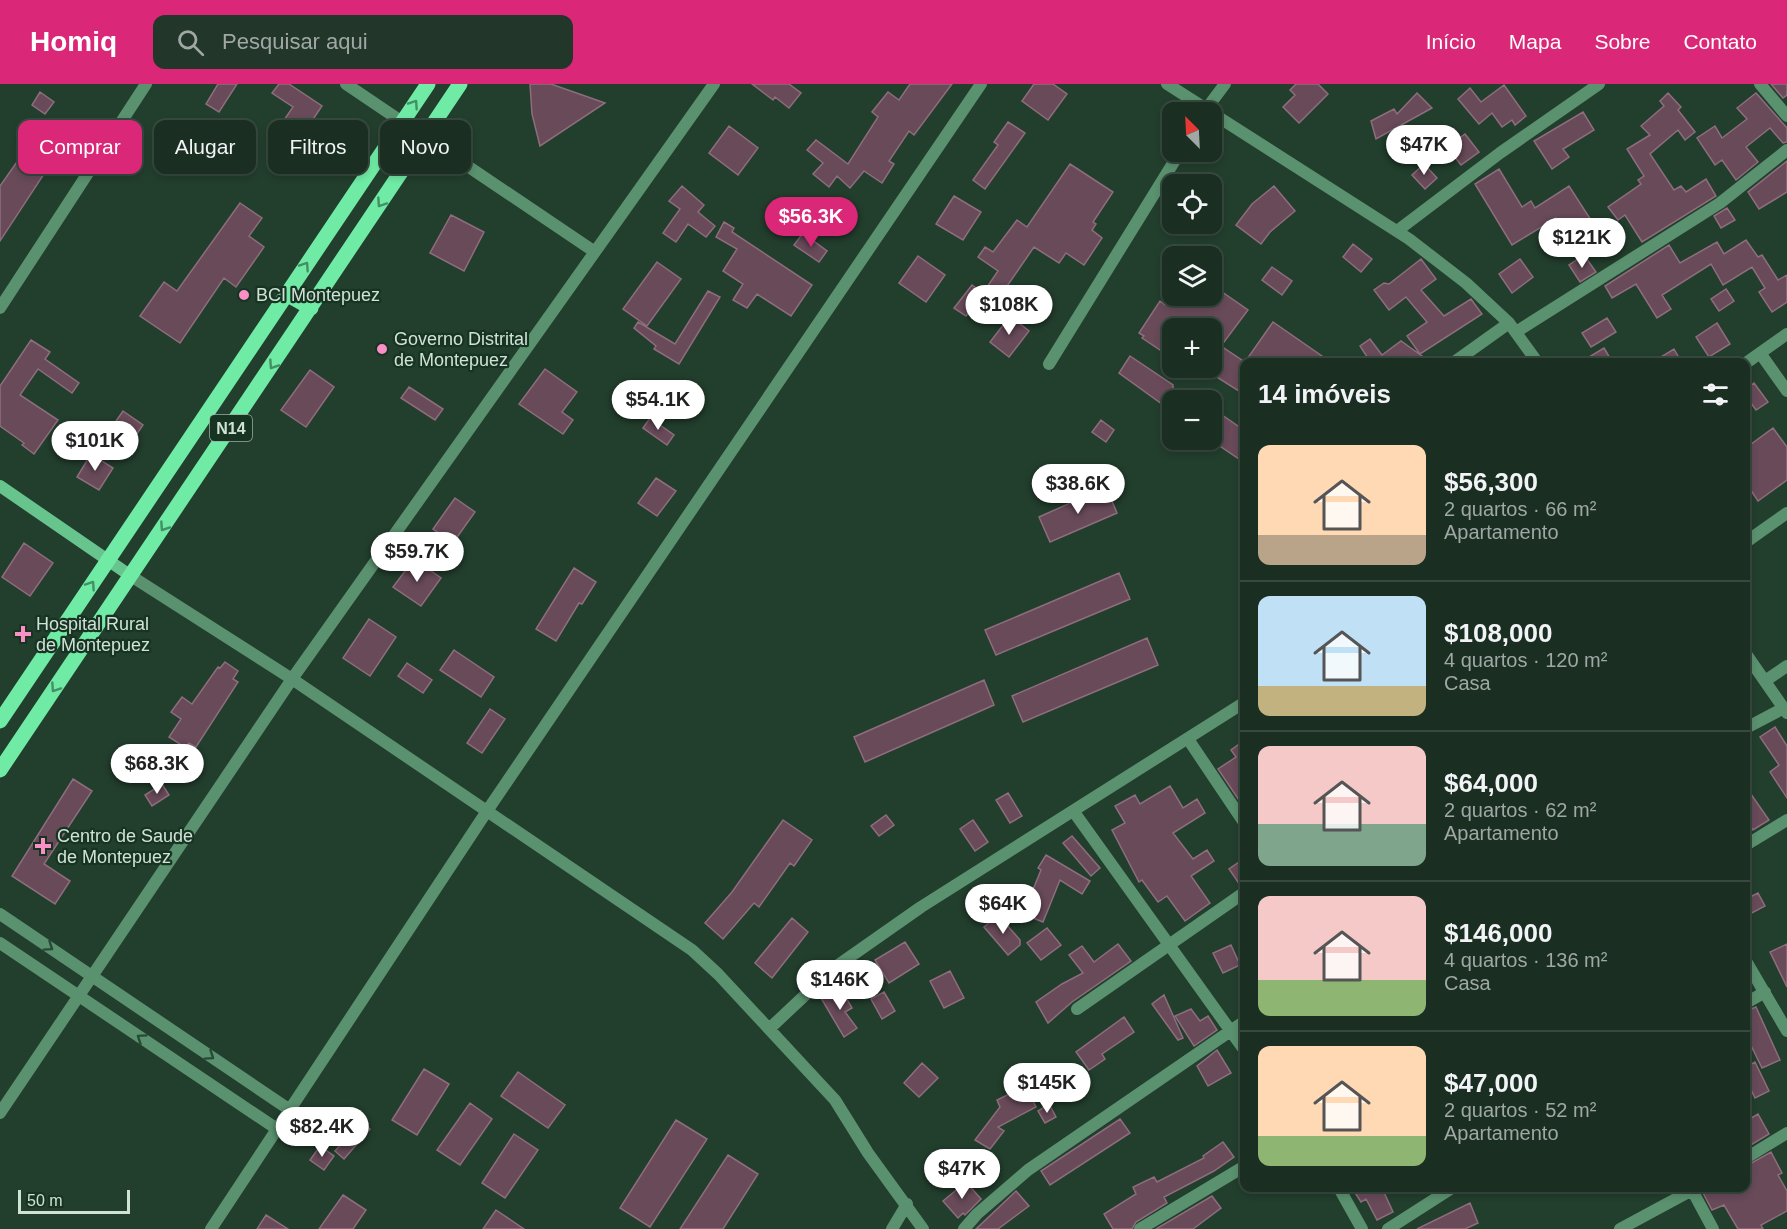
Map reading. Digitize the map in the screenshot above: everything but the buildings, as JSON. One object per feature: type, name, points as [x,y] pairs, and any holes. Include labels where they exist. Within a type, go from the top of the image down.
[{"type":"main road","name":"N14","points":[[403,120],[428,84]]},
{"type":"main road","name":"N14","points":[[436,120],[460,84]]},
{"type":"main road","name":"N14","points":[[0,721],[380,154]]},
{"type":"main road","name":"N14","points":[[0,770],[400,174]]},
{"type":"main road","points":[[286,294],[311,308]]},
{"type":"main road","points":[[0,486],[131,576]]},
{"type":"street","points":[[0,308],[146,84]]},
{"type":"street","points":[[346,84],[397,120]]},
{"type":"street","points":[[0,1113],[292,679],[714,84]]},
{"type":"street","points":[[211,1229],[487,811],[981,84]]},
{"type":"street","points":[[1167,84],[1193,102]]},
{"type":"street","points":[[1214,102],[1225,84]]},
{"type":"street","points":[[1397,231],[1500,153],[1599,84]]},
{"type":"street","points":[[1760,84],[1787,116]]},
{"type":"street","points":[[1222,121],[1397,231],[1466,283],[1512,327],[1534,358]]},
{"type":"street","points":[[1462,358],[1720,203],[1787,150]]},
{"type":"street","points":[[1049,364],[1174,162]]},
{"type":"street","points":[[471,169],[595,252]]},
{"type":"street","points":[[1750,360],[1787,334]]},
{"type":"street","points":[[1760,352],[1787,391]]},
{"type":"street","points":[[1750,539],[1787,513]]},
{"type":"street","points":[[131,576],[292,679],[692,950],[836,1100],[868,1153],[923,1229]]},
{"type":"street","points":[[1750,660],[1785,711],[1750,726]]},
{"type":"street","points":[[1765,681],[1787,666]]},
{"type":"street","points":[[769,1029],[834,968],[921,907],[1240,705]]},
{"type":"street","points":[[1188,739],[1240,817]]},
{"type":"street","points":[[1074,812],[1240,1045]]},
{"type":"street","points":[[1750,843],[1787,820]]},
{"type":"street","points":[[1077,1009],[1240,895]]},
{"type":"street","points":[[0,914],[290,1110]]},
{"type":"street","points":[[0,943],[277,1129]]},
{"type":"street","points":[[1750,968],[1787,1031]]},
{"type":"street","points":[[1750,1001],[1765,992]]},
{"type":"street","points":[[964,1229],[976,1215],[1028,1170],[1240,1025]]},
{"type":"street","points":[[1750,1156],[1787,1133]]},
{"type":"street","points":[[1140,1229],[1240,1169]]},
{"type":"street","points":[[1341,1192],[1362,1229]]},
{"type":"street","points":[[1388,1229],[1446,1192]]},
{"type":"street","points":[[1620,1229],[1688,1192]]},
{"type":"street","points":[[1695,1192],[1713,1229]]},
{"type":"street","points":[[892,1229],[907,1204]]},
{"type":"place","name":"BCI Montepuez","points":[[244,295]]},
{"type":"place","name":"Governo Distrital de Montepuez","points":[[382,349]]},
{"type":"place","name":"Hospital Rural de Montepuez","points":[[23,634]]},
{"type":"place","name":"Centro de Saude de Montepuez","points":[[43,846]]}]
